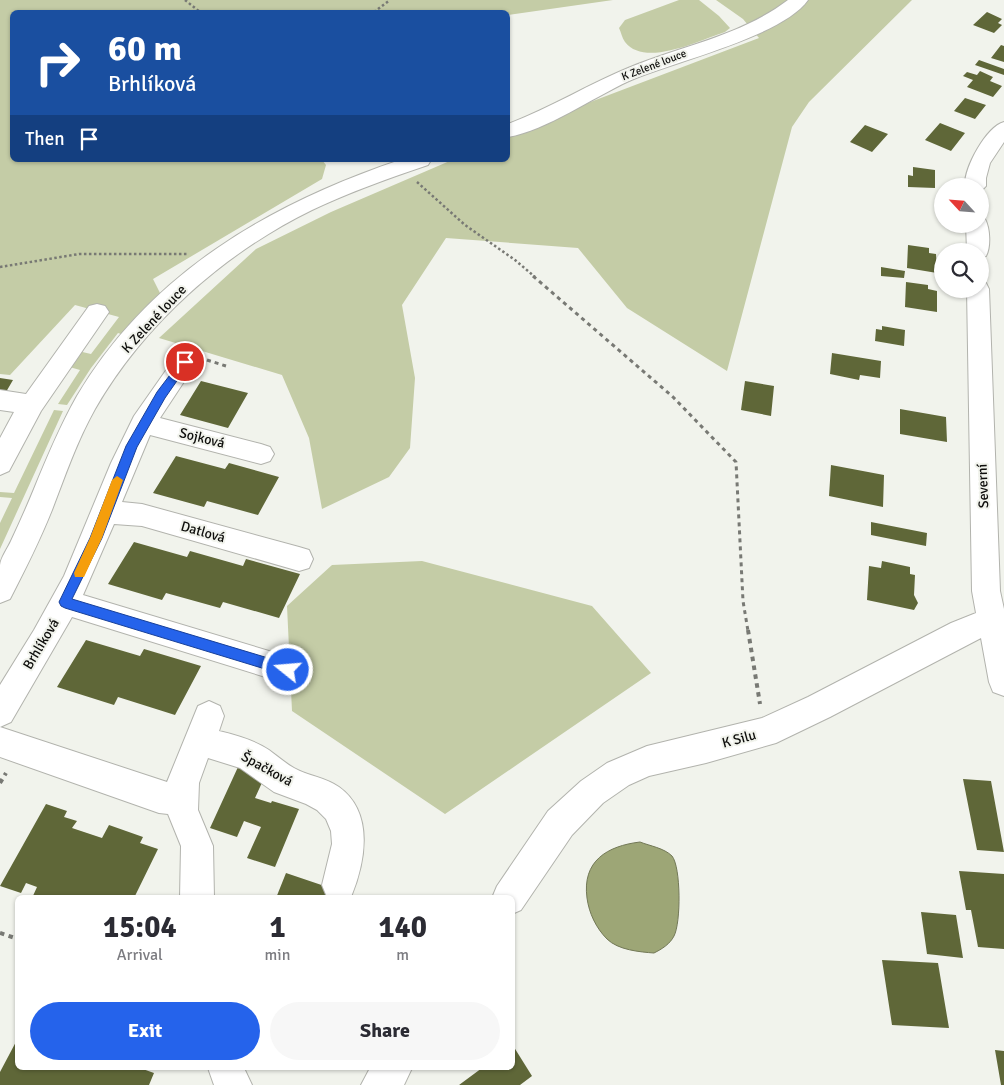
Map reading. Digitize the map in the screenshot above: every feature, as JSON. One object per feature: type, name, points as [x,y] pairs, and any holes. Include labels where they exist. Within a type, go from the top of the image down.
[{"type":"street","name":"K Zelené louce","points":[[510,130],[546,116],[639,70],[753,29],[777,17],[799,0]]},
{"type":"street","points":[[975,178],[982,160],[1004,128]]},
{"type":"street","name":"K Zelené louce","points":[[0,590],[29,533],[68,438],[84,406],[105,374],[132,339],[164,304],[224,254],[257,231],[322,196],[410,164]]},
{"type":"street","name":"Severní","points":[[978,298],[986,591],[998,622],[1004,682]]},
{"type":"street","points":[[0,464],[31,404],[57,364],[97,312]]},
{"type":"street","name":"Brhlíková","points":[[0,712],[65,602],[83,567],[124,464],[144,423],[161,395],[185,362]]},
{"type":"street","points":[[0,400],[31,404]]},
{"type":"street","name":"Sojková","points":[[144,423],[260,454]]},
{"type":"street","name":"Datlová","points":[[106,512],[142,515],[299,559]]},
{"type":"street","points":[[65,602],[288,670]]},
{"type":"street","name":"K Silu","points":[[511,895],[560,823],[592,792],[618,774],[647,761],[706,748],[764,732],[819,707],[961,632],[998,622]]},
{"type":"street","name":"Špačková","points":[[197,895],[197,846],[182,810],[183,783],[204,728],[286,782],[314,790],[331,799],[345,818],[350,845],[340,885]]},
{"type":"street","points":[[0,742],[159,797],[172,799],[183,797]]},
{"type":"street","points":[[227,1070],[234,1085]]},
{"type":"street","points":[[380,1085],[392,1070]]},
{"type":"path","points":[[184,0],[197,10]]},
{"type":"path","points":[[377,10],[390,0]]},
{"type":"path","points":[[410,164],[465,224],[515,260],[672,398],[736,462],[743,601],[764,732]]},
{"type":"path","points":[[0,267],[79,254],[224,254]]},
{"type":"path","points":[[0,933],[15,938]]},
{"type":"shaded area","points":[[0,0],[613,0],[510,15],[510,10],[10,10],[10,162],[324,162],[326,165],[322,179],[153,279],[161,295],[124,335],[118,333],[91,368],[67,405],[58,404],[80,370],[66,366],[78,351],[91,354],[119,317],[75,305],[10,375],[0,374]]},
{"type":"shaded area","points":[[679,0],[699,0],[719,16],[730,28],[725,32],[688,46],[659,52],[646,53],[634,49],[625,42],[619,28],[625,20]]},
{"type":"shaded area","points":[[716,0],[912,0],[809,102],[792,127],[727,371],[627,308],[578,248],[446,238],[402,305],[415,378],[410,448],[389,477],[322,509],[309,438],[282,375],[159,338],[256,249],[331,212],[447,162],[510,162],[510,135],[564,112],[759,38],[743,19]]},
{"type":"shaded area","points":[[54,410],[63,411],[0,549],[0,523],[12,498],[0,497],[0,492],[14,493]]},
{"type":"shaded area","points":[[422,561],[592,606],[651,673],[445,814],[292,711],[287,606],[332,565]]},
{"type":"shaded area","points":[[640,842],[669,853],[675,862],[677,871],[679,908],[676,929],[670,941],[654,953],[623,948],[607,939],[594,920],[587,898],[586,885],[589,874],[599,858],[617,847]]},
{"type":"building","points":[[987,12],[1002,19],[998,23],[1002,25],[994,33],[973,25]]},
{"type":"building","points":[[1001,45],[1004,46],[1004,62],[991,58]]},
{"type":"building","points":[[979,60],[1004,69],[1004,75],[975,65]]},
{"type":"building","points":[[980,71],[993,77],[990,81],[1002,86],[993,97],[967,87],[973,80],[963,76],[967,72],[977,75]]},
{"type":"building","points":[[965,98],[986,105],[975,119],[954,111]]},
{"type":"building","points":[[940,123],[965,133],[951,151],[925,140]]},
{"type":"building","points":[[865,125],[888,134],[872,152],[850,142]]},
{"type":"building","points":[[913,167],[935,170],[934,188],[908,187],[908,175],[913,176]]},
{"type":"building","points":[[908,245],[929,248],[929,253],[934,254],[934,272],[907,268]]},
{"type":"building","points":[[881,267],[905,271],[904,278],[881,276]]},
{"type":"building","points":[[906,282],[928,285],[928,289],[934,290],[934,298],[937,298],[937,312],[905,307]]},
{"type":"building","points":[[882,326],[905,330],[904,346],[875,341],[876,329],[882,330]]},
{"type":"building","points":[[832,353],[881,361],[880,378],[860,375],[859,380],[830,374]]},
{"type":"building","points":[[0,378],[13,380],[6,392],[0,391]]},
{"type":"building","points":[[201,381],[248,393],[228,428],[180,415]]},
{"type":"building","points":[[745,381],[774,386],[771,416],[741,410]]},
{"type":"building","points":[[900,409],[946,417],[947,442],[900,434]]},
{"type":"building","points":[[176,456],[225,469],[229,463],[279,477],[258,515],[207,501],[204,507],[153,493]]},
{"type":"building","points":[[831,465],[884,475],[883,507],[829,496]]},
{"type":"building","points":[[871,522],[927,533],[926,546],[871,535]]},
{"type":"building","points":[[134,542],[187,557],[190,551],[243,566],[246,559],[300,574],[279,618],[223,602],[220,608],[166,593],[162,600],[108,584]]},
{"type":"building","points":[[882,561],[910,567],[910,574],[915,575],[914,595],[918,603],[914,610],[867,600],[869,566],[881,568]]},
{"type":"building","points":[[86,640],[140,656],[144,649],[201,666],[175,715],[118,697],[114,705],[57,687]]},
{"type":"building","points":[[238,767],[265,776],[255,798],[299,809],[275,867],[247,858],[261,827],[244,821],[237,837],[210,828]]},
{"type":"building","points":[[963,779],[991,781],[1004,852],[977,850]]},
{"type":"building","points":[[46,804],[67,811],[64,817],[77,821],[72,828],[102,838],[109,825],[143,837],[140,843],[158,849],[135,895],[33,895],[37,887],[26,883],[21,893],[0,886]]},
{"type":"building","points":[[959,871],[1004,874],[1004,949],[978,947],[971,910],[966,910]]},
{"type":"building","points":[[286,873],[351,895],[277,895]]},
{"type":"building","points":[[921,912],[956,915],[963,958],[927,954]]},
{"type":"building","points":[[882,960],[938,963],[949,1028],[892,1025]]},
{"type":"building","points":[[15,1044],[15,1070],[146,1070],[154,1073],[149,1085],[0,1085],[0,1072]]},
{"type":"building","points":[[515,1049],[532,1076],[520,1085],[459,1085],[479,1070],[515,1070]]},
{"type":"building","points":[[995,1050],[1004,1051],[1004,1085],[1001,1085]]},
{"type":"slow traffic","points":[[80,573],[96,538],[117,480]]},
{"type":"route","points":[[185,362],[161,395],[132,446],[96,538],[65,602],[288,670]]}]
